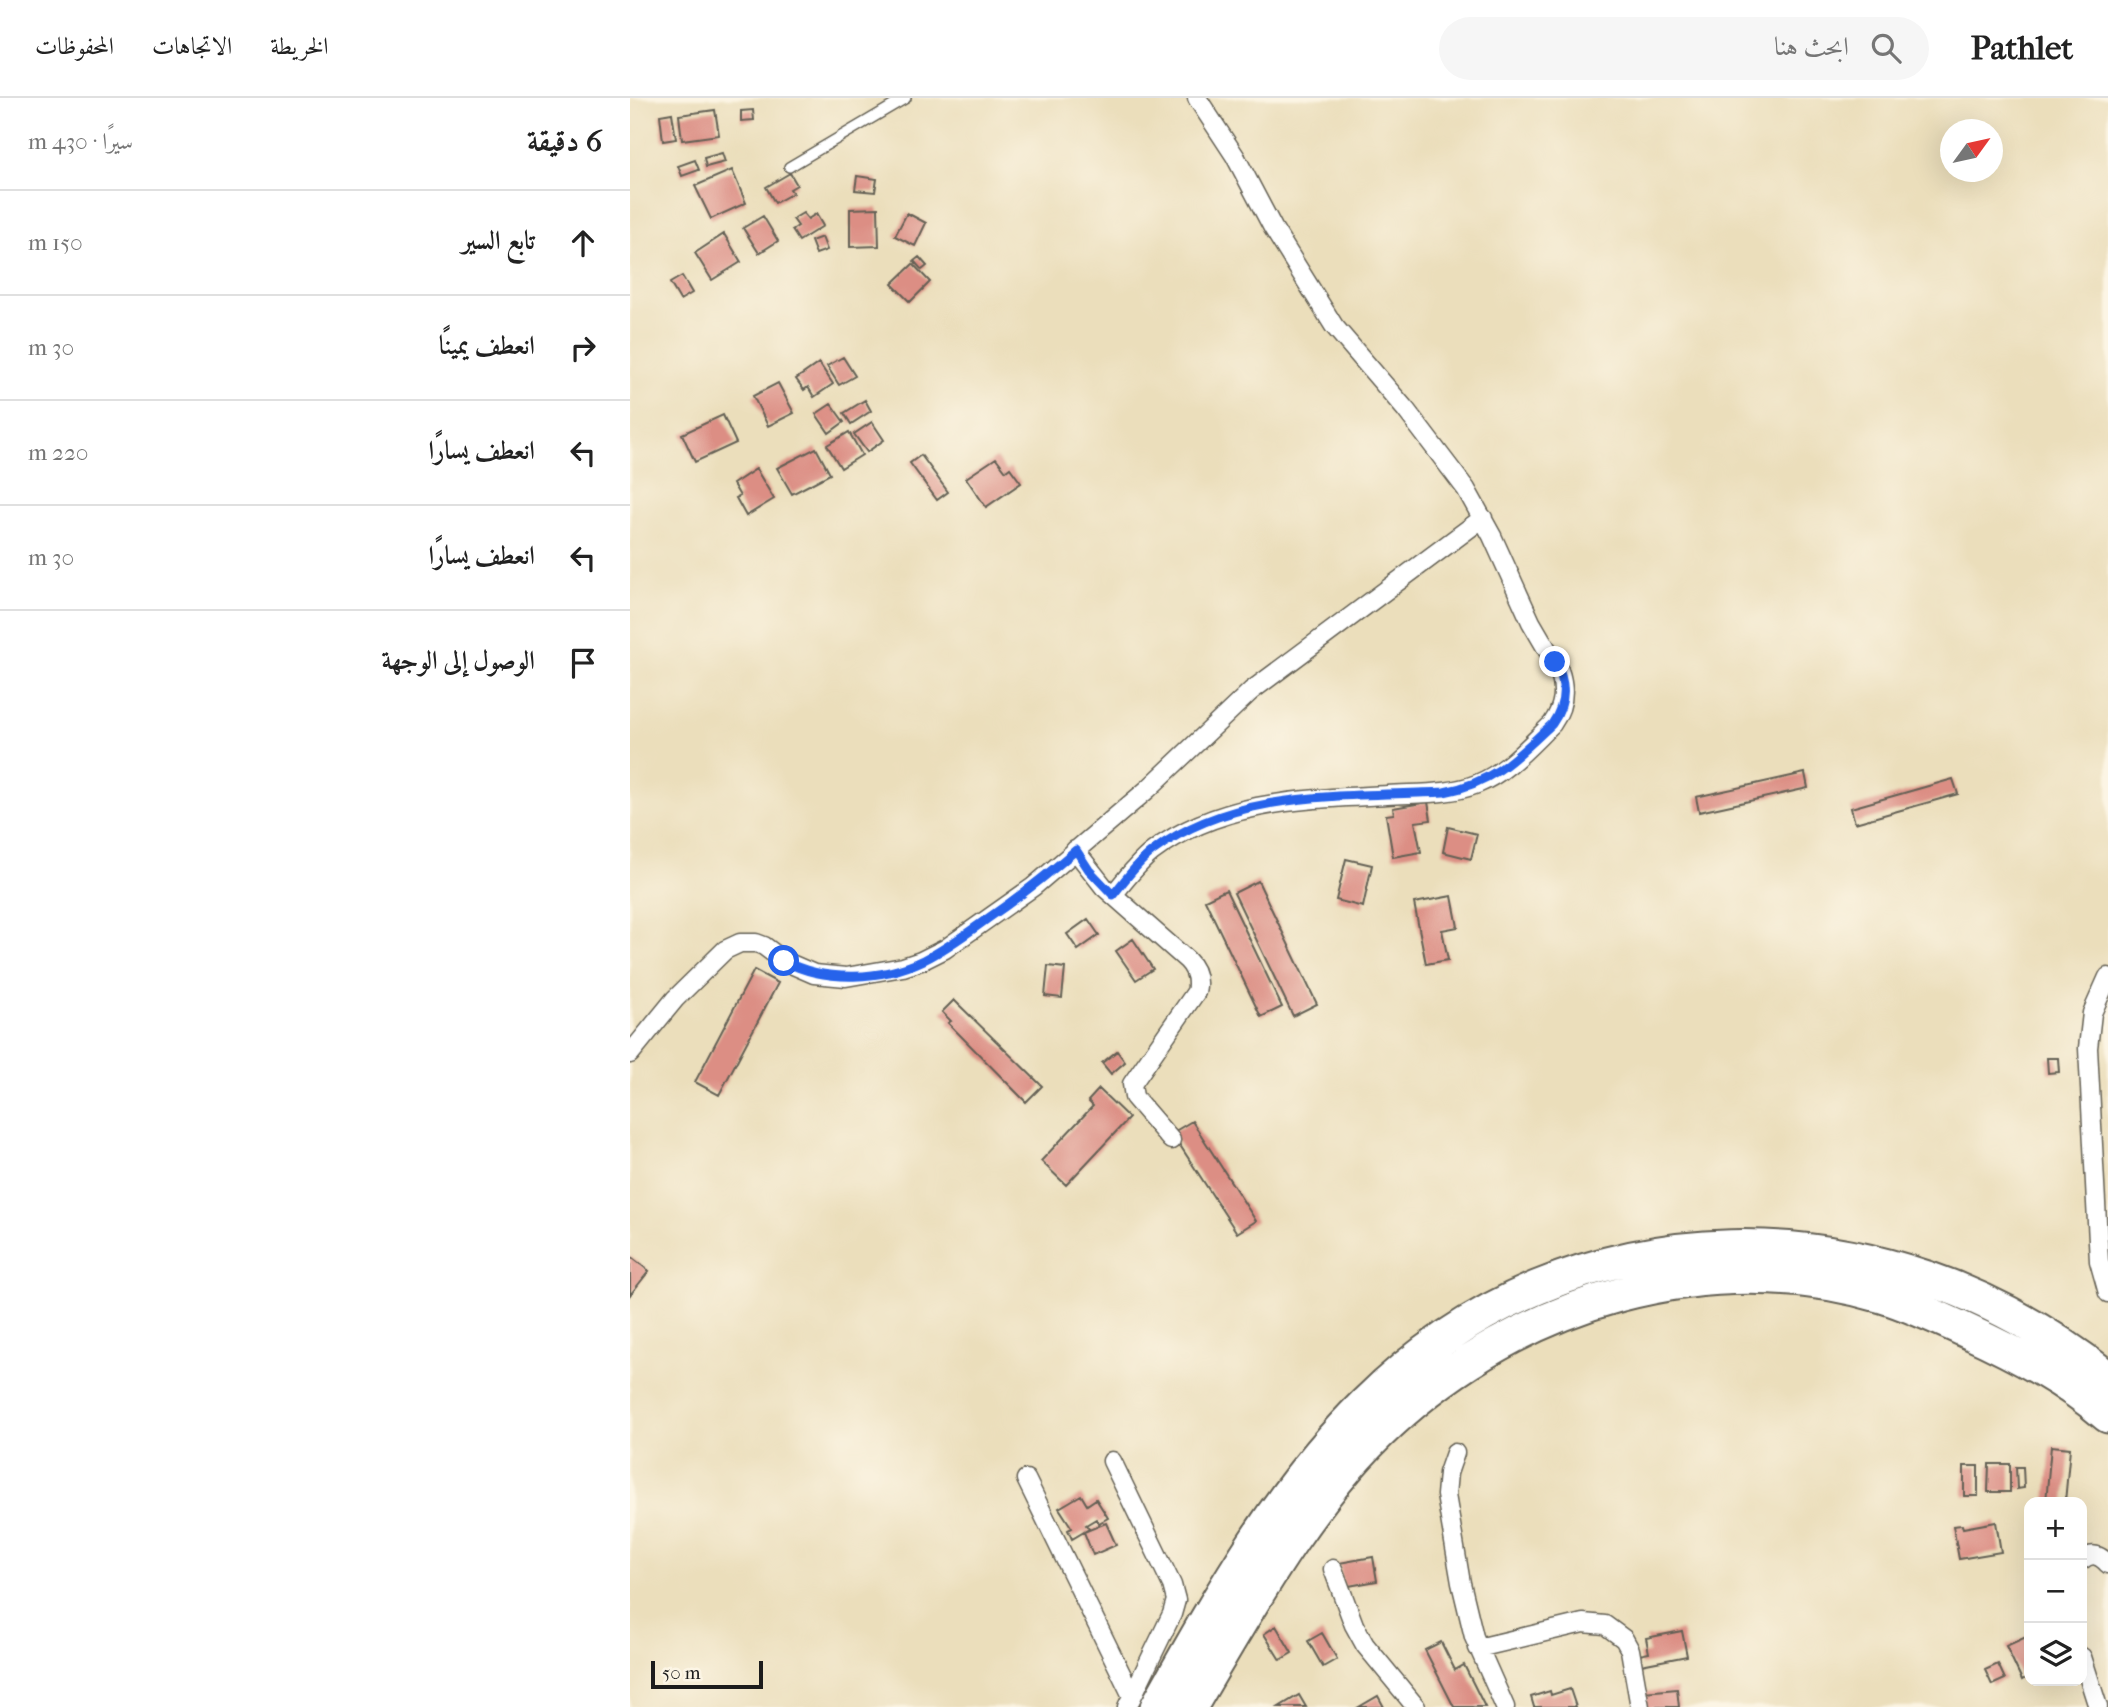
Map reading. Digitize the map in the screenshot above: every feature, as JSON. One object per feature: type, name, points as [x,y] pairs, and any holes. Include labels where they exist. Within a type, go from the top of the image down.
[{"type":"highway","points":[[1138,1703],[1214,1606],[1253,1542],[1298,1480],[1343,1426],[1394,1377],[1448,1336],[1508,1301],[1571,1275],[1637,1257],[1700,1248],[1784,1248],[1858,1258],[1927,1277],[1993,1304],[2056,1340],[2108,1378]]},
{"type":"highway","points":[[1190,1707],[1240,1623],[1322,1499],[1343,1472],[1389,1423],[1441,1380],[1503,1341],[1536,1324],[1605,1297],[1641,1287],[1711,1278],[1782,1279],[1852,1289],[1911,1306],[1991,1342],[2050,1374],[2108,1416]]},
{"type":"street","points":[[1113,895],[1151,853],[1188,829],[1210,819],[1254,806],[1304,799],[1464,789],[1496,774],[1552,724],[1562,708],[1563,679],[1517,595],[1483,518],[1451,468],[1406,410],[1334,326],[1273,228],[1235,156],[1197,98]]},
{"type":"street","points":[[630,1054],[675,999],[732,945],[756,943],[799,968],[846,977],[903,967],[945,949],[1033,887],[1148,789],[1251,691],[1483,518]]},
{"type":"street","points":[[1076,850],[1089,870],[1113,895],[1192,965],[1197,978],[1196,992],[1132,1084],[1134,1097],[1171,1140]]},
{"type":"street","points":[[2108,977],[2092,1013],[2088,1048],[2099,1261],[2108,1293]]},
{"type":"street","points":[[1455,1453],[1446,1484],[1447,1505],[1468,1616],[1478,1648],[1505,1707]]},
{"type":"street","points":[[1112,1461],[1172,1585],[1175,1600],[1138,1703]]},
{"type":"street","points":[[1026,1479],[1138,1703]]},
{"type":"street","points":[[2087,1556],[2096,1555],[2108,1564]]},
{"type":"street","points":[[1333,1569],[1354,1625],[1365,1645],[1416,1707]]},
{"type":"street","points":[[1478,1648],[1583,1623],[1605,1625],[1624,1639],[1630,1650],[1640,1707]]},
{"type":"street","points":[[2087,1673],[2098,1707]]},
{"type":"lane","points":[[789,167],[906,98]]},
{"type":"building","points":[[715,110],[719,135],[682,140],[679,115]]},
{"type":"building","points":[[753,110],[754,120],[741,121],[741,111]]},
{"type":"building","points":[[672,113],[676,139],[663,141],[660,115]]},
{"type":"building","points":[[722,153],[725,162],[706,167],[704,158]]},
{"type":"building","points":[[695,160],[699,170],[682,176],[678,166]]},
{"type":"building","points":[[732,170],[746,203],[711,219],[695,186]]},
{"type":"building","points":[[790,173],[797,185],[790,189],[793,193],[775,203],[766,187]]},
{"type":"building","points":[[857,176],[877,179],[875,192],[855,190]]},
{"type":"building","points":[[878,208],[879,246],[850,247],[850,209]]},
{"type":"building","points":[[803,213],[808,219],[816,214],[823,226],[799,241],[792,230],[798,226],[793,219]]},
{"type":"building","points":[[907,213],[926,223],[915,246],[895,236]]},
{"type":"building","points":[[763,216],[778,241],[759,253],[743,228]]},
{"type":"building","points":[[724,234],[741,262],[712,280],[695,253]]},
{"type":"building","points":[[822,237],[827,250],[816,254],[811,241]]},
{"type":"building","points":[[919,257],[927,266],[922,270],[914,261]]},
{"type":"building","points":[[913,264],[930,282],[910,302],[892,284]]},
{"type":"building","points":[[682,276],[692,293],[680,300],[670,283]]},
{"type":"building","points":[[843,357],[855,376],[839,385],[827,366]]},
{"type":"building","points":[[819,363],[833,384],[814,397],[808,387],[804,390],[796,379]]},
{"type":"building","points":[[778,383],[794,413],[768,426],[753,396]]},
{"type":"building","points":[[865,400],[871,411],[851,424],[844,413]]},
{"type":"building","points":[[831,404],[844,422],[829,433],[816,414]]},
{"type":"building","points":[[723,415],[736,443],[695,462],[682,434]]},
{"type":"building","points":[[872,422],[884,440],[867,452],[854,434]]},
{"type":"building","points":[[849,432],[862,455],[841,468],[827,445]]},
{"type":"building","points":[[816,448],[830,474],[792,494],[777,468]]},
{"type":"building","points":[[921,455],[948,492],[937,500],[910,463]]},
{"type":"building","points":[[996,458],[1006,471],[1010,468],[1021,483],[986,507],[966,478]]},
{"type":"building","points":[[756,469],[774,499],[746,516],[736,498],[740,496],[733,484]]},
{"type":"building","points":[[1805,773],[1808,788],[1699,812],[1696,797]]},
{"type":"building","points":[[1953,779],[1958,794],[1855,823],[1851,808]]},
{"type":"building","points":[[1428,802],[1431,820],[1415,822],[1421,852],[1393,857],[1386,815],[1394,814],[1393,808]]},
{"type":"building","points":[[1448,827],[1477,834],[1471,859],[1443,852]]},
{"type":"building","points":[[1346,859],[1372,865],[1363,907],[1336,900]]},
{"type":"building","points":[[1258,881],[1317,1004],[1293,1016],[1234,893]]},
{"type":"building","points":[[1226,890],[1282,1007],[1261,1017],[1205,900]]},
{"type":"building","points":[[1452,896],[1458,927],[1442,930],[1448,960],[1426,964],[1414,903]]},
{"type":"building","points":[[1088,919],[1099,935],[1078,950],[1067,934]]},
{"type":"building","points":[[1133,939],[1153,969],[1136,980],[1116,951]]},
{"type":"building","points":[[1048,966],[1065,968],[1062,998],[1045,996]]},
{"type":"building","points":[[754,970],[778,983],[719,1095],[695,1082]]},
{"type":"building","points":[[954,1000],[1042,1086],[1026,1102],[948,1023],[951,1021],[942,1012]]},
{"type":"building","points":[[1117,1051],[1125,1062],[1111,1074],[1102,1063]]},
{"type":"building","points":[[2047,1058],[2058,1058],[2059,1072],[2048,1073]]},
{"type":"building","points":[[1099,1089],[1129,1118],[1066,1185],[1041,1161],[1093,1106],[1088,1101]]},
{"type":"building","points":[[1192,1121],[1256,1221],[1237,1233],[1172,1133]]},
{"type":"building","points":[[630,1256],[649,1271],[630,1295]]},
{"type":"building","points":[[2051,1446],[2070,1448],[2065,1497],[2046,1497]]},
{"type":"building","points":[[1989,1464],[2010,1464],[2010,1492],[1988,1492]]},
{"type":"building","points":[[1964,1466],[1978,1466],[1978,1496],[1964,1496]]},
{"type":"building","points":[[2016,1467],[2023,1467],[2024,1488],[2017,1489]]},
{"type":"building","points":[[1081,1495],[1087,1505],[1096,1499],[1108,1518],[1099,1523],[1096,1519],[1086,1525],[1089,1529],[1072,1539],[1068,1530],[1072,1528],[1059,1508]]},
{"type":"building","points":[[1996,1522],[2001,1552],[1959,1559],[1953,1526],[1962,1525],[1963,1528]]},
{"type":"building","points":[[1106,1523],[1116,1545],[1093,1555],[1084,1532]]},
{"type":"building","points":[[1373,1557],[1377,1581],[1343,1587],[1339,1563]]},
{"type":"building","points":[[1276,1626],[1292,1653],[1280,1660],[1264,1634]]},
{"type":"building","points":[[1682,1631],[1687,1656],[1641,1665],[1639,1655],[1649,1653],[1646,1638]]},
{"type":"building","points":[[1322,1633],[1337,1659],[1323,1667],[1308,1641]]},
{"type":"building","points":[[2024,1638],[2022,1680],[2006,1646]]},
{"type":"building","points":[[1441,1642],[1455,1670],[1464,1665],[1485,1707],[1454,1707],[1425,1650]]},
{"type":"building","points":[[1998,1664],[2005,1679],[1992,1685],[1985,1670]]},
{"type":"building","points":[[1570,1689],[1576,1707],[1534,1707],[1531,1697]]},
{"type":"building","points":[[1677,1689],[1679,1707],[1645,1707],[1644,1692]]},
{"type":"building","points":[[1299,1695],[1306,1707],[1279,1707]]},
{"type":"building","points":[[1378,1696],[1384,1707],[1359,1707]]},
{"type":"route","points":[[784,961],[814,974],[846,977],[887,971],[921,961],[945,949],[1033,887],[1076,850],[1098,881],[1113,895],[1134,869],[1167,841],[1210,819],[1233,812],[1254,806],[1304,799],[1464,789],[1496,774],[1508,765],[1558,716],[1562,708],[1564,689],[1563,679],[1555,662]]}]
